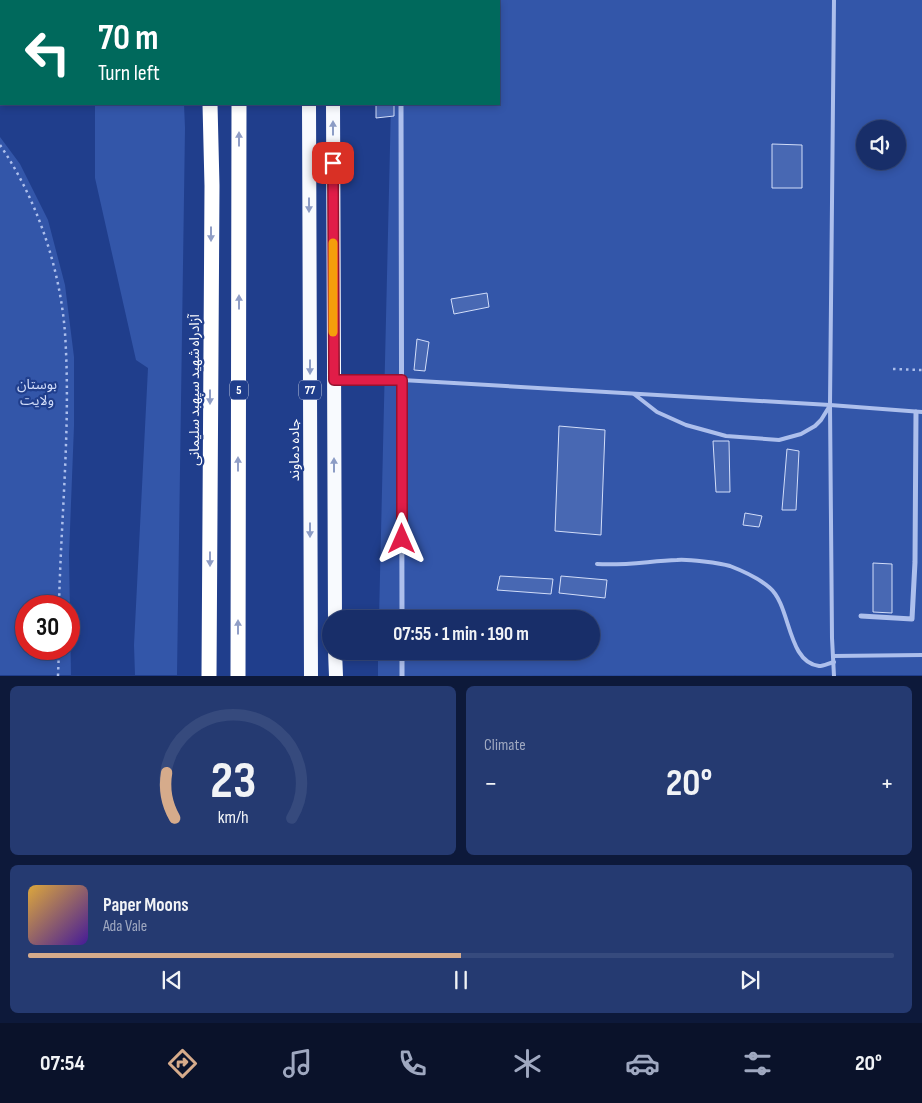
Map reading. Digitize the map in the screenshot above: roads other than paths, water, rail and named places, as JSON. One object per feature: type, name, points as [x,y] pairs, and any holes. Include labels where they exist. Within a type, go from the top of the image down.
[{"type":"highway","name":"آزادراه شهید سپهبد سلیمانی","points":[[209,676],[212,196],[210,105]]},
{"type":"highway","name":"5","points":[[238,676],[239,105]]},
{"type":"highway","name":"جاده دماوند","points":[[309,105],[311,676]]},
{"type":"highway","name":"77","points":[[333,105],[334,610]]},
{"type":"highway","points":[[335,660],[336,676]]},
{"type":"street","points":[[401,105],[402,610]]},
{"type":"street","points":[[861,616],[912,619],[919,412]]},
{"type":"street","points":[[915,562],[922,562]]},
{"type":"street","points":[[402,660],[402,676]]},
{"type":"lane","points":[[834,0],[830,405],[834,676]]},
{"type":"lane","points":[[334,380],[402,380],[919,412]]},
{"type":"lane","points":[[633,393],[657,412],[686,424],[726,436],[779,440],[801,434],[814,426],[821,420],[830,405]]},
{"type":"lane","points":[[597,564],[618,566],[680,560],[729,566],[760,581],[772,590],[780,604],[798,649],[809,663],[821,666],[834,662]]},
{"type":"lane","points":[[833,656],[922,655]]},
{"type":"park label","name":"بوستان ولایت","points":[[37,392]]}]
